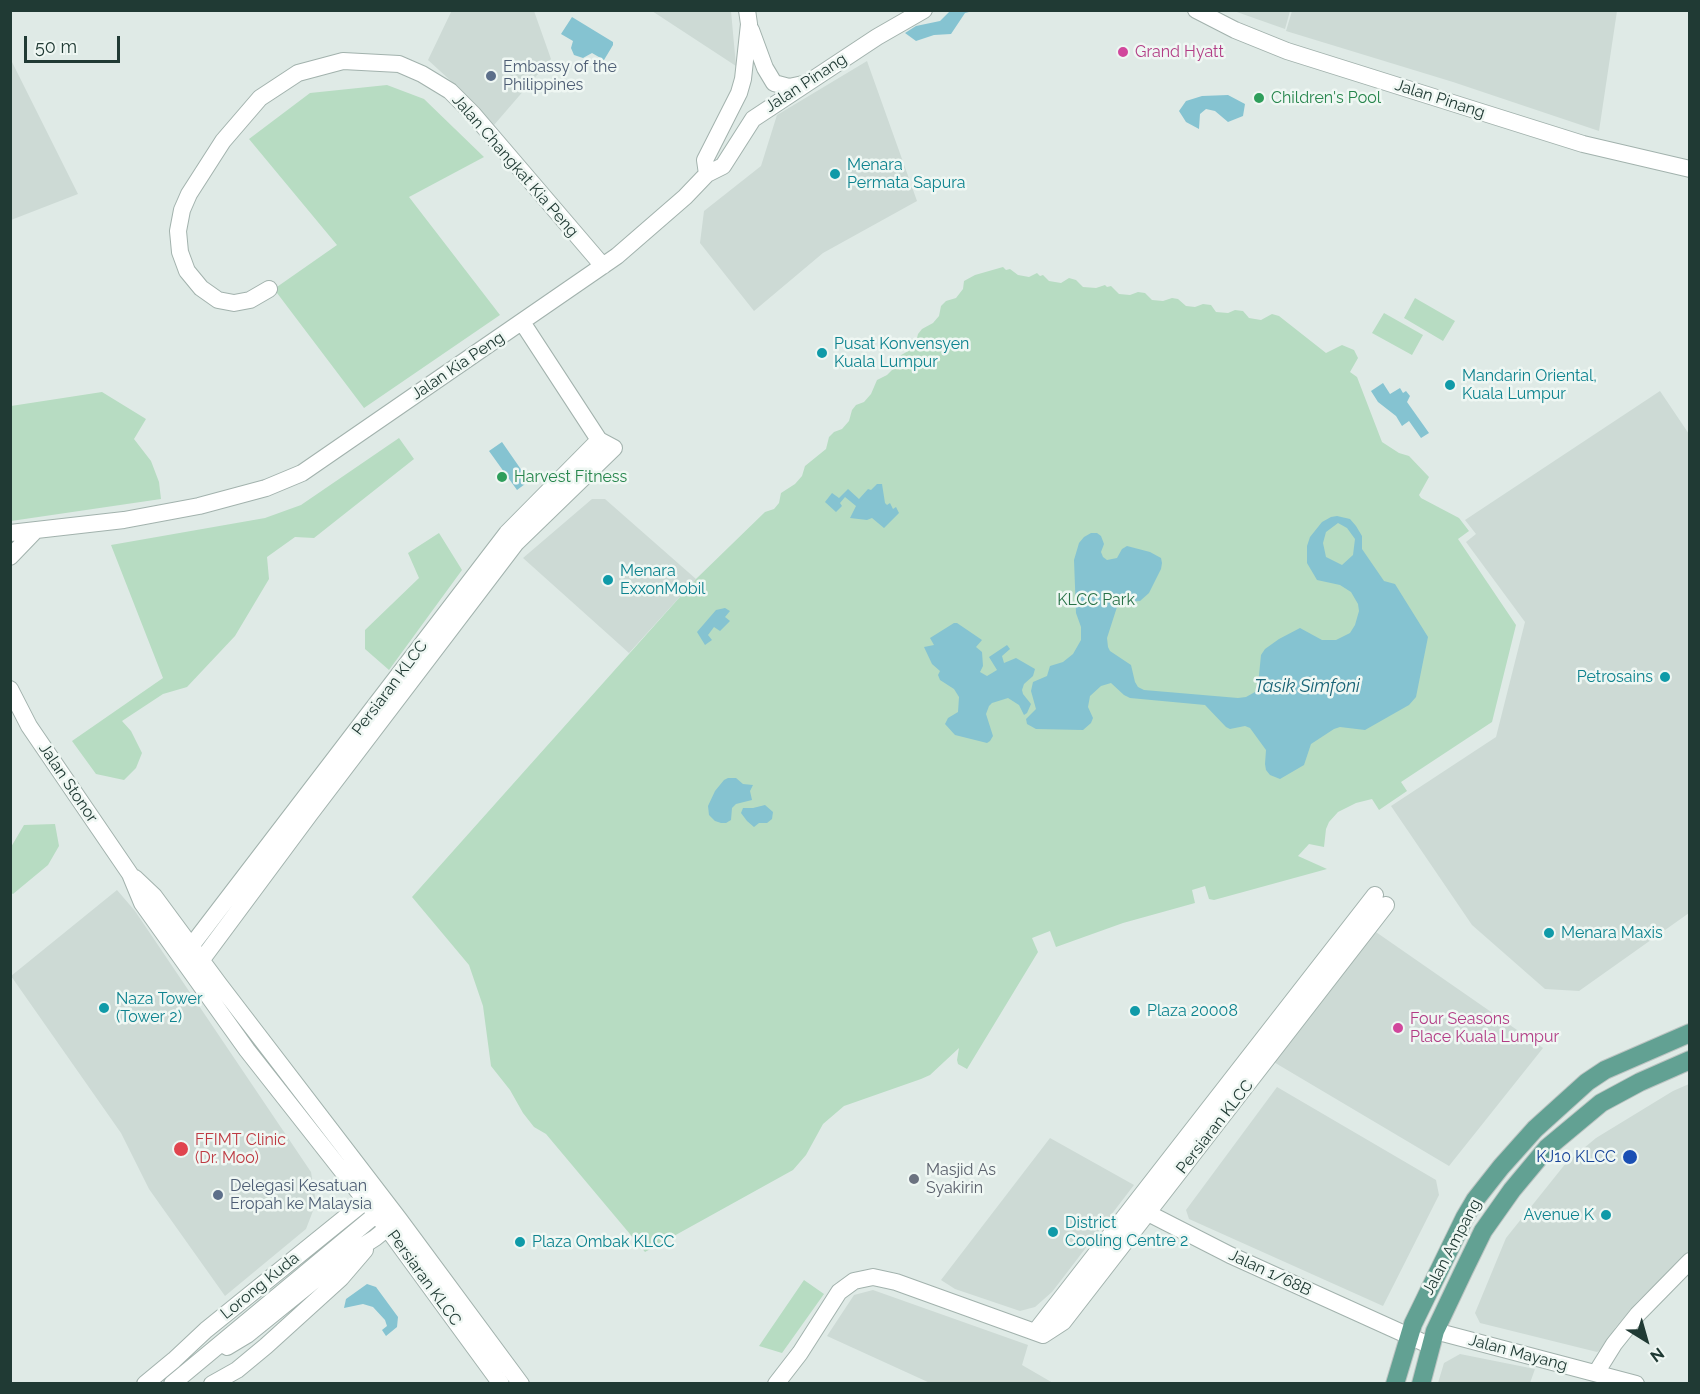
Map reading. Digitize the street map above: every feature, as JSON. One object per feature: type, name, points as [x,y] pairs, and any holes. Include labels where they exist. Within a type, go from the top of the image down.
[{"type":"main road","name":"Jalan Ampang","points":[[1395,1383],[1408,1336],[1465,1217],[1475,1200],[1501,1167],[1569,1096],[1605,1070],[1689,1033]]},
{"type":"main road","name":"Jalan Ampang","points":[[1421,1383],[1433,1338],[1483,1231],[1512,1190],[1547,1148],[1601,1103],[1689,1060]]},
{"type":"street","name":"Jalan Pinang","points":[[707,174],[723,166],[753,119],[877,37],[924,10]]},
{"type":"street","name":"Jalan Pinang","points":[[1196,10],[1235,30],[1287,51],[1583,144],[1689,169]]},
{"type":"street","points":[[748,17],[765,68],[774,83],[789,87],[807,83]]},
{"type":"street","points":[[707,174],[705,160],[739,93],[743,79],[748,17]]},
{"type":"street","name":"Jalan Changkat Kia Peng","points":[[269,289],[250,300],[234,303],[218,300],[201,288],[187,271],[180,252],[178,231],[182,210],[189,194],[223,141],[260,98],[298,73],[343,61],[399,64],[422,74],[450,91],[473,114],[603,266]]},
{"type":"street","name":"Jalan Kia Peng","points":[[10,533],[124,520],[199,506],[266,488],[302,473],[603,266],[685,197],[707,174]]},
{"type":"street","name":"Persiaran KLCC","points":[[377,1203],[247,1050],[187,952],[305,809],[396,690],[516,543],[605,457],[599,440],[522,322]]},
{"type":"street","name":"Persiaran KLCC","points":[[396,690],[507,533],[599,440]]},
{"type":"street","points":[[10,557],[36,530]]},
{"type":"street","name":"Jalan Stonor","points":[[11,692],[29,726],[130,874],[154,896],[187,952]]},
{"type":"street","name":"Persiaran KLCC","points":[[197,967],[230,922],[305,809]]},
{"type":"street","name":"Persiaran KLCC","points":[[776,1383],[800,1353],[838,1292],[854,1281],[873,1277],[896,1282],[1043,1335],[1062,1322],[1141,1209],[1380,900]]},
{"type":"street","name":"Persiaran KLCC","points":[[219,984],[219,957],[230,922]]},
{"type":"street","name":"Persiaran KLCC","points":[[197,967],[219,984],[377,1203],[387,1228],[501,1383]]},
{"type":"street","points":[[172,1383],[377,1203]]},
{"type":"street","name":"Lorong Kuda","points":[[145,1383],[206,1330],[377,1203]]},
{"type":"street","name":"Jalan 1/68B","points":[[1141,1209],[1230,1255],[1408,1336],[1433,1338]]},
{"type":"street","points":[[212,1383],[237,1370],[274,1339],[341,1278],[387,1228]]},
{"type":"street","name":"Persiaran KLCC","points":[[387,1228],[521,1383]]},
{"type":"street","name":"Lorong Kuda","points":[[180,1383],[214,1355],[247,1335],[336,1263],[387,1228]]},
{"type":"street","points":[[1596,1373],[1614,1344],[1638,1314],[1689,1261]]},
{"type":"street","name":"Jalan Mayang","points":[[1433,1338],[1636,1383]]},
{"type":"shaded area","name":"Embassy of the Philippines","points":[[452,10],[534,11],[551,59],[494,125],[428,60]]},
{"type":"shaded area","points":[[652,11],[731,11],[736,66]]},
{"type":"shaded area","points":[[1234,11],[1290,11],[1285,29]]},
{"type":"shaded area","points":[[1292,11],[1617,11],[1599,131],[1453,82],[1286,31]]},
{"type":"shaded area","points":[[10,58],[78,194],[11,220],[10,220]]},
{"type":"shaded area","name":"Menara Permata Sapura","points":[[867,61],[917,201],[823,253],[754,311],[700,243],[704,211],[761,166],[777,115]]},
{"type":"shaded area","points":[[1660,391],[1689,434],[1689,913],[1579,991],[1545,989],[1472,925],[1391,806],[1496,737],[1525,622],[1466,542],[1476,534],[1465,520]]},
{"type":"shaded area","points":[[592,499],[605,499],[696,579],[629,653],[523,558]]},
{"type":"shaded area","points":[[117,890],[135,911],[311,1172],[316,1203],[306,1229],[225,1296],[149,1189],[121,1133],[11,976]]},
{"type":"shaded area","points":[[1373,930],[1543,1048],[1449,1166],[1272,1061]]},
{"type":"shaded area","name":"Avenue K","points":[[1689,1084],[1689,1253],[1638,1301],[1615,1328],[1611,1343],[1597,1352],[1480,1323],[1475,1313],[1506,1238],[1566,1163],[1596,1138],[1673,1091]]},
{"type":"shaded area","points":[[1277,1087],[1436,1180],[1439,1195],[1383,1306],[1189,1219],[1186,1210]]},
{"type":"shaded area","points":[[1050,1138],[1134,1185],[1052,1292],[1035,1307],[1020,1311],[955,1289],[941,1280]]},
{"type":"shaded area","points":[[873,1290],[1028,1345],[1022,1365],[1053,1383],[930,1383],[827,1336],[854,1295]]},
{"type":"shaded area","points":[[1460,1354],[1535,1369],[1530,1383],[1438,1383],[1444,1363]]},
{"type":"green space","points":[[387,85],[424,99],[484,157],[409,197],[500,315],[364,408],[274,289],[337,245],[249,139],[310,93]]},
{"type":"green space","name":"KLCC Park","points":[[1003,267],[1018,275],[1029,277],[1037,273],[1049,281],[1061,283],[1069,278],[1076,280],[1083,287],[1111,286],[1119,294],[1130,295],[1138,292],[1145,293],[1152,300],[1163,301],[1172,298],[1178,299],[1186,306],[1211,305],[1216,312],[1243,311],[1249,318],[1261,320],[1272,314],[1279,316],[1326,353],[1342,345],[1354,350],[1358,358],[1350,372],[1357,377],[1382,442],[1399,453],[1409,456],[1429,477],[1419,495],[1421,498],[1459,518],[1469,531],[1458,539],[1516,625],[1492,722],[1401,782],[1407,791],[1379,810],[1372,799],[1356,803],[1338,812],[1326,829],[1324,847],[1309,844],[1298,856],[1327,869],[1214,900],[1209,899],[1205,886],[1192,890],[1195,903],[1123,923],[1056,947],[1050,931],[1032,938],[1038,952],[967,1069],[958,1064],[959,1048],[930,1075],[844,1106],[823,1124],[806,1155],[793,1170],[645,1252],[546,1134],[534,1127],[491,1066],[483,1006],[469,965],[412,897],[696,579],[765,512],[774,509],[779,503],[781,493],[795,484],[802,476],[805,466],[826,449],[829,437],[842,429],[849,421],[852,410],[871,394],[877,380],[894,368],[896,358],[910,350],[922,329],[933,323],[939,316],[941,306],[946,301],[956,298],[963,289],[964,281],[975,275]]},
{"type":"green space","points":[[1415,298],[1455,321],[1443,341],[1404,318]]},
{"type":"green space","points":[[1384,313],[1423,335],[1412,355],[1372,333]]},
{"type":"green space","points":[[102,392],[146,419],[134,439],[151,461],[159,482],[161,499],[11,521],[11,406]]},
{"type":"green space","points":[[399,438],[414,459],[314,538],[295,537],[267,557],[269,579],[235,636],[187,687],[163,694],[122,721],[131,731],[142,753],[136,768],[124,780],[96,774],[72,741],[163,678],[111,545],[265,518],[301,505]]},
{"type":"green space","points":[[439,533],[462,570],[389,670],[365,649],[365,630],[419,578],[408,553]]},
{"type":"green space","points":[[55,824],[59,846],[48,865],[13,894],[11,893],[11,847],[24,825]]},
{"type":"green space","points":[[804,1280],[824,1294],[782,1353],[759,1346]]},
{"type":"water","points":[[951,10],[973,11],[965,13],[951,34],[934,35],[916,41],[905,33],[916,26],[940,21]]},
{"type":"water","points":[[572,17],[613,42],[604,60],[592,53],[583,58],[574,55],[571,48],[573,41],[561,34]]},
{"type":"water","points":[[1228,95],[1245,104],[1243,116],[1228,122],[1215,111],[1206,109],[1200,114],[1199,129],[1186,122],[1179,111],[1186,101],[1202,96]]},
{"type":"water","points":[[1383,383],[1390,394],[1400,388],[1403,393],[1406,391],[1410,396],[1407,402],[1429,433],[1421,438],[1409,421],[1402,426],[1396,416],[1378,402],[1371,391]]},
{"type":"water","points":[[502,442],[529,481],[517,490],[489,451]]},
{"type":"water","points":[[877,484],[882,484],[885,503],[887,505],[890,503],[893,509],[896,507],[899,513],[884,528],[872,518],[867,520],[850,518],[856,506],[845,497],[840,503],[842,506],[836,512],[825,502],[832,493],[839,498],[848,489],[859,499],[868,489],[871,490]]},
{"type":"water","name":"Tasik Simfoni","points":[[1331,517],[1350,519],[1356,526],[1362,536],[1362,549],[1384,581],[1395,584],[1428,637],[1416,697],[1409,705],[1365,730],[1340,727],[1334,729],[1311,744],[1304,765],[1280,779],[1270,775],[1266,770],[1266,750],[1250,728],[1245,726],[1230,729],[1226,727],[1205,705],[1130,698],[1111,683],[1101,686],[1090,696],[1088,707],[1093,718],[1083,730],[1036,729],[1027,724],[1026,719],[1036,709],[1031,691],[1033,682],[1047,676],[1050,666],[1063,662],[1073,654],[1081,640],[1081,627],[1076,613],[1074,560],[1079,543],[1084,537],[1091,533],[1101,536],[1104,544],[1101,552],[1107,560],[1117,558],[1122,549],[1127,546],[1150,552],[1161,558],[1161,569],[1149,593],[1140,601],[1124,602],[1117,607],[1107,638],[1110,651],[1131,665],[1138,687],[1144,690],[1238,698],[1255,692],[1258,685],[1261,655],[1265,649],[1279,639],[1300,628],[1322,640],[1336,640],[1350,633],[1355,625],[1359,611],[1351,592],[1340,585],[1317,580],[1307,563],[1307,546],[1310,537],[1322,522]],"holes":[[[1338,523],[1347,528],[1355,539],[1353,555],[1342,565],[1326,557],[1323,543],[1326,532]]]},
{"type":"water","points":[[725,608],[730,611],[725,617],[730,621],[720,631],[714,627],[708,635],[712,640],[705,645],[697,632],[716,610]]},
{"type":"water","points":[[954,623],[982,640],[976,647],[982,652],[983,666],[980,672],[987,676],[997,670],[989,657],[1007,645],[1010,649],[1002,656],[1004,663],[1016,658],[1035,669],[1033,676],[1024,684],[1022,690],[1031,704],[1027,713],[1024,715],[1019,705],[1008,698],[989,706],[986,714],[993,736],[987,743],[955,735],[945,724],[948,718],[958,712],[959,697],[954,689],[940,680],[938,675],[940,671],[932,664],[924,647],[934,645],[930,638]]},
{"type":"water","points":[[728,778],[736,778],[743,784],[753,785],[750,791],[752,800],[736,804],[732,808],[731,820],[721,823],[709,815],[708,806],[715,791]]},
{"type":"water","points":[[765,805],[773,812],[772,819],[767,823],[759,823],[754,827],[741,813],[743,808]]},
{"type":"water","points":[[367,1284],[376,1287],[398,1317],[397,1327],[386,1336],[382,1330],[387,1326],[385,1320],[373,1307],[363,1304],[344,1308],[346,1299]]},
{"type":"place","name":"Grand Hyatt","points":[[1123,52]]},
{"type":"place","name":"Embassy of the Philippines","points":[[491,76]]},
{"type":"place","name":"Children's Pool","points":[[1259,98]]},
{"type":"place","name":"Menara Permata Sapura","points":[[835,174]]},
{"type":"place","name":"Pusat Konvensyen Kuala Lumpur","points":[[822,353]]},
{"type":"place","name":"Mandarin Oriental, Kuala Lumpur","points":[[1450,385]]},
{"type":"place","name":"Harvest Fitness","points":[[502,477]]},
{"type":"place","name":"Menara ExxonMobil","points":[[608,580]]},
{"type":"place","name":"Petrosains","points":[[1665,677]]},
{"type":"place","name":"Menara Maxis","points":[[1549,933]]},
{"type":"place","name":"Naza Tower (Tower 2)","points":[[104,1008]]},
{"type":"place","name":"Plaza 20008","points":[[1135,1011]]},
{"type":"place","name":"Four Seasons Place Kuala Lumpur","points":[[1398,1028]]},
{"type":"place","name":"FFIMT Clinic (Dr. Moo)","points":[[181,1149]]},
{"type":"place","name":"KJ10 KLCC","points":[[1630,1157]]},
{"type":"place","name":"Masjid As Syakirin","points":[[914,1179]]},
{"type":"place","name":"Delegasi Kesatuan Eropah ke Malaysia","points":[[218,1195]]},
{"type":"place","name":"Avenue K","points":[[1606,1215]]},
{"type":"place","name":"District Cooling Centre 2","points":[[1053,1232]]},
{"type":"place","name":"Plaza Ombak KLCC","points":[[520,1242]]}]
